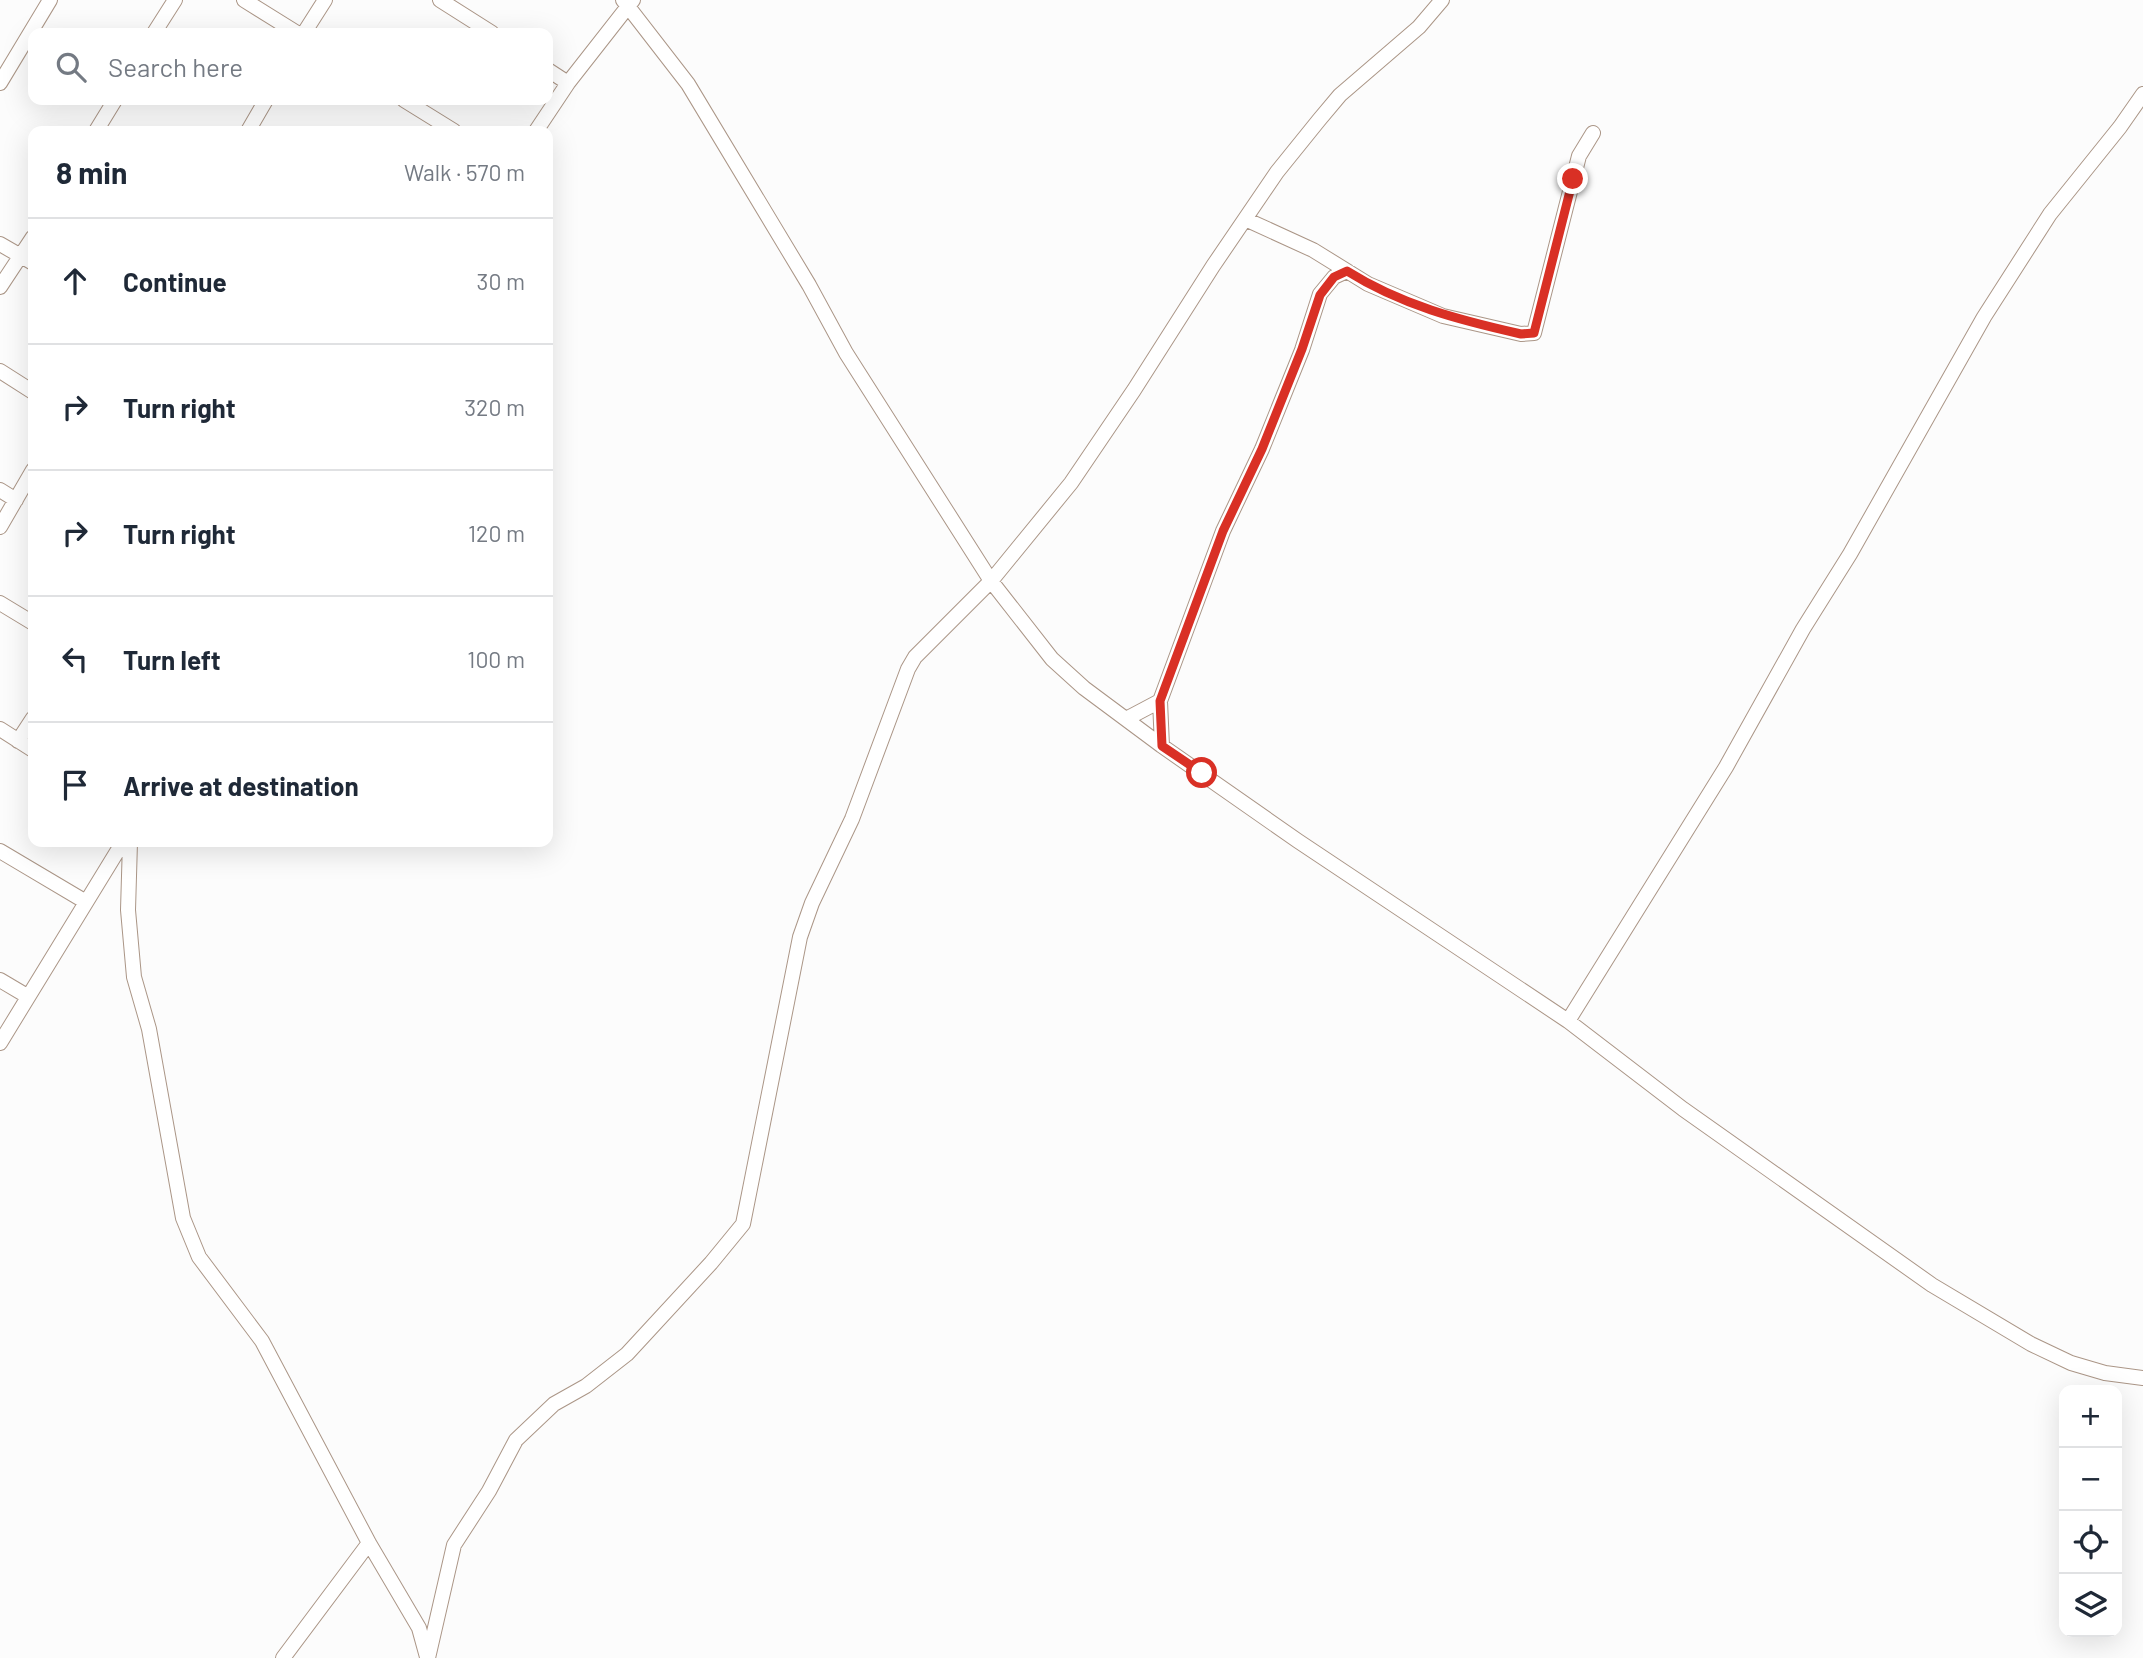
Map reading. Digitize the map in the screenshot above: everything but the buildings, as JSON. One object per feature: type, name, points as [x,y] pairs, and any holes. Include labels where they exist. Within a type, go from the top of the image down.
[{"type":"street","points":[[33,28],[50,0]]},
{"type":"street","points":[[157,28],[175,0]]},
{"type":"street","points":[[244,0],[289,28]]},
{"type":"street","points":[[307,28],[325,0]]},
{"type":"street","points":[[440,0],[484,28]]},
{"type":"street","points":[[427,1658],[454,1545],[489,1490],[516,1440],[554,1404],[586,1386],[627,1353],[711,1263],[743,1224],[794,959],[812,903],[852,819],[908,669],[924,646],[991,581],[1071,483],[1278,172],[1340,95],[1419,27],[1442,0]]},
{"type":"street","points":[[539,126],[568,83],[629,3],[688,84],[809,285],[846,354],[991,581],[1052,659],[1084,688],[1162,746],[1298,841],[1567,1021],[1683,1109],[1933,1285],[2031,1344],[2071,1363],[2105,1373],[2143,1378]]},
{"type":"street","points":[[0,83],[28,37]]},
{"type":"street","points":[[553,73],[568,83]]},
{"type":"street","points":[[1567,1021],[1726,767],[1984,317],[2050,214],[2143,94]]},
{"type":"street","points":[[99,126],[112,105]]},
{"type":"street","points":[[253,126],[264,105]]},
{"type":"street","points":[[412,105],[446,126]]},
{"type":"street","points":[[1245,219],[1313,250],[1368,284],[1443,316],[1521,334],[1534,333],[1579,156],[1593,133]]},
{"type":"street","points":[[0,244],[28,259],[0,287]]},
{"type":"street","points":[[1162,746],[1160,701],[1223,531],[1262,449],[1302,349],[1320,295],[1334,277],[1347,271]]},
{"type":"street","points":[[0,371],[28,389]]},
{"type":"street","points":[[0,489],[23,497],[0,527]]},
{"type":"street","points":[[0,603],[28,619]]},
{"type":"street","points":[[1126,719],[1160,701]]},
{"type":"street","points":[[18,741],[28,726]]},
{"type":"street","points":[[0,729],[28,747]]},
{"type":"street","points":[[0,1043],[120,847]]},
{"type":"street","points":[[130,847],[128,910],[134,977],[149,1030],[183,1218],[190,1238],[199,1257],[262,1341],[369,1543],[419,1628],[427,1658]]},
{"type":"street","points":[[0,851],[86,902]]},
{"type":"street","points":[[0,981],[27,996]]},
{"type":"street","points":[[283,1658],[369,1543]]},
{"type":"route","points":[[1202,773],[1162,746],[1160,701],[1223,531],[1262,449],[1302,349],[1320,295],[1334,277],[1347,271],[1368,284],[1443,316],[1521,334],[1534,333],[1573,179]]}]
